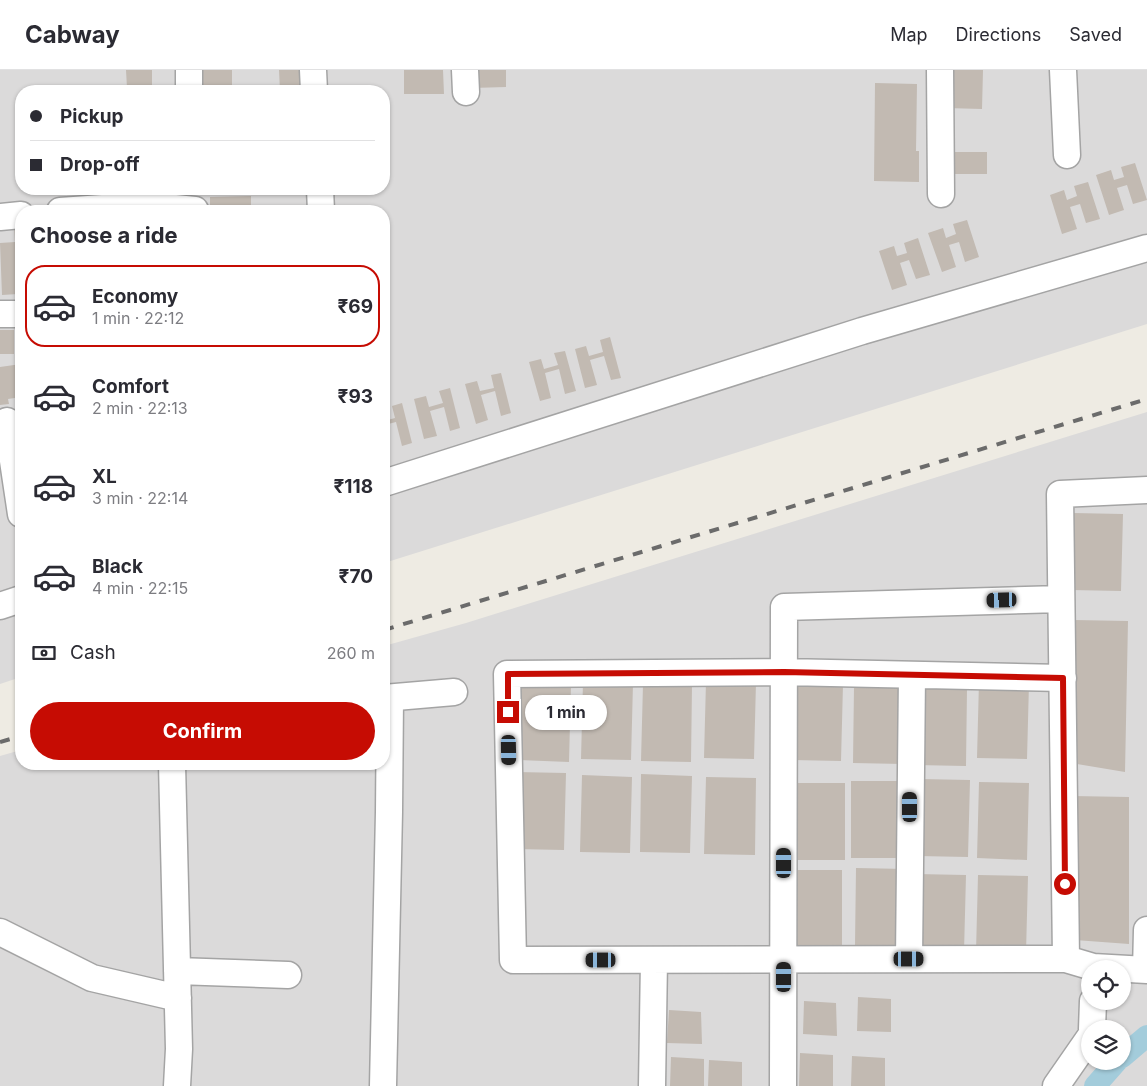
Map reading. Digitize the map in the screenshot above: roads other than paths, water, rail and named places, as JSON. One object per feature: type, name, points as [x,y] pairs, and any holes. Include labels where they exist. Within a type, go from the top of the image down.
[{"type":"street","points":[[188,70],[189,85]]},
{"type":"street","points":[[313,70],[314,85]]},
{"type":"street","points":[[940,70],[941,194]]},
{"type":"street","points":[[1063,70],[1067,155]]},
{"type":"street","points":[[145,205],[195,203]]},
{"type":"street","points":[[0,217],[15,216]]},
{"type":"street","points":[[390,481],[853,334],[1147,248]]},
{"type":"street","points":[[0,314],[15,314]]},
{"type":"street","points":[[9,420],[15,467]]},
{"type":"street","points":[[1066,959],[1060,494],[1147,490]]},
{"type":"street","points":[[783,1086],[784,607],[1061,599]]},
{"type":"street","points":[[0,606],[15,601]]},
{"type":"street","points":[[1063,678],[784,672],[508,674],[513,960],[1066,959],[1081,964]]},
{"type":"street","points":[[909,959],[912,675]]},
{"type":"street","points":[[390,698],[454,692]]},
{"type":"street","points":[[172,770],[179,1048],[177,1086]]},
{"type":"street","points":[[383,1086],[390,812],[389,770]]},
{"type":"street","points":[[1131,969],[1147,970],[1147,930]]},
{"type":"street","points":[[0,932],[92,978],[178,998]]},
{"type":"street","points":[[652,1086],[654,960]]},
{"type":"street","points":[[177,971],[288,975]]},
{"type":"street","points":[[1056,1086],[1081,1050]]},
{"type":"waterway","points":[[1131,1049],[1147,1036]]},
{"type":"waterway","points":[[1095,1086],[1109,1070]]},
{"type":"railway","points":[[390,628],[1147,399]]},
{"type":"railway","points":[[0,742],[15,738]]}]
